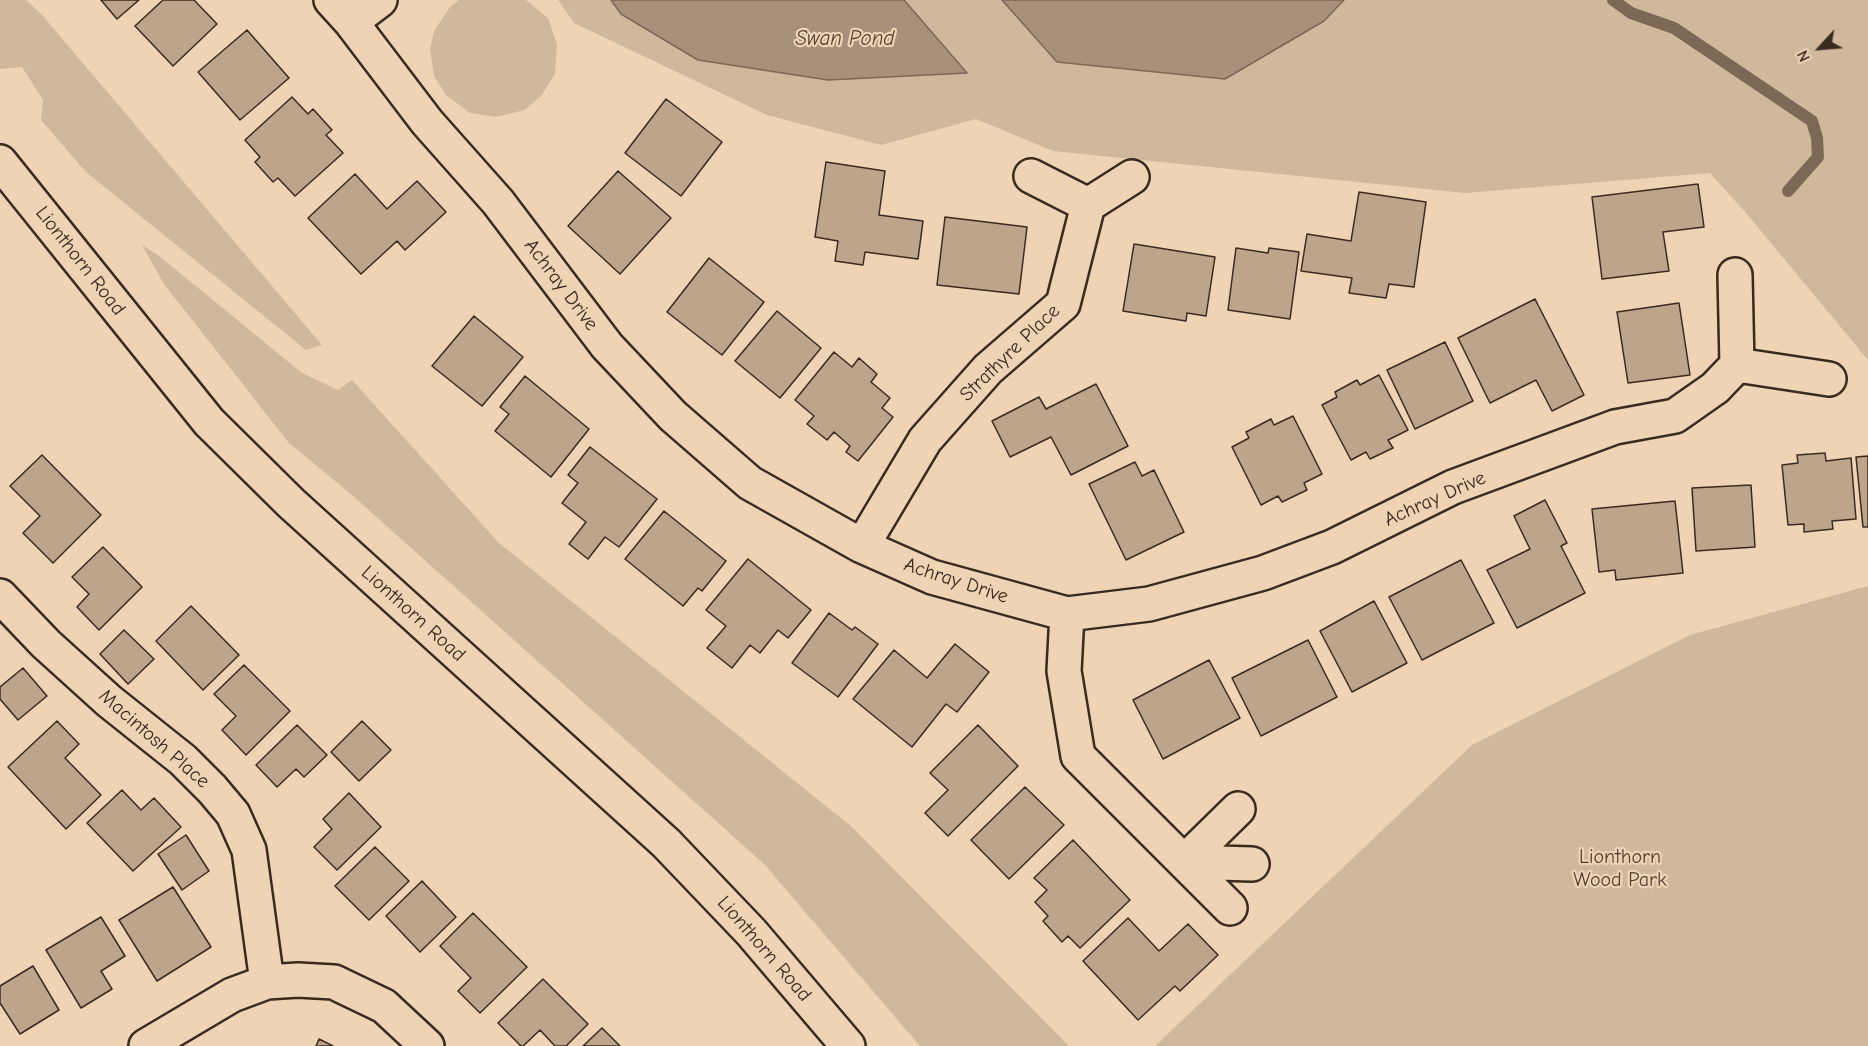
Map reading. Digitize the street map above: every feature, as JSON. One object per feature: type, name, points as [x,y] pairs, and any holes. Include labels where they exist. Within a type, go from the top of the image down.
[{"type":"street","name":"Achray Drive","points":[[380,0],[341,11],[428,122],[498,202],[607,346],[673,416],[750,483],[862,546],[932,577],[1067,614],[1149,604],[1263,573],[1322,551],[1453,487],[1615,427],[1675,416],[1715,388],[1737,364]]},
{"type":"street","name":"Lionthorn Road","points":[[0,162],[209,422],[291,503],[666,843],[751,932],[848,1046]]},
{"type":"street","points":[[1031,176],[1088,205],[1132,177]]},
{"type":"street","name":"Strathyre Place","points":[[862,546],[925,440],[988,369],[1063,304],[1088,205]]},
{"type":"street","points":[[1735,275],[1737,364],[1829,379]]},
{"type":"street","name":"Macintosh Place","points":[[0,596],[46,644],[109,701],[183,760],[233,814],[249,850],[267,982]]},
{"type":"street","points":[[1067,614],[1064,671],[1078,756],[1230,908]]},
{"type":"street","points":[[1184,862],[1238,809]]},
{"type":"street","points":[[1184,862],[1252,864]]},
{"type":"street","points":[[146,1046],[232,995],[267,982],[298,980],[334,982],[384,1006],[427,1046]]},
{"type":"green space","points":[[0,0],[26,0],[42,15],[322,345],[306,350],[86,172],[41,120],[43,100],[22,67],[0,69]]},
{"type":"green space","points":[[459,0],[526,0],[548,18],[557,44],[555,74],[541,96],[524,110],[497,117],[470,113],[446,95],[434,76],[430,49],[434,31],[450,7]]},
{"type":"green space","points":[[558,0],[1868,0],[1868,360],[1710,173],[1465,193],[1053,151],[976,119],[881,145],[767,115],[574,23]]},
{"type":"green space","points":[[142,245],[158,255],[302,373],[338,390],[352,380],[499,543],[852,827],[1069,1046],[920,1046],[764,864],[352,495],[289,443],[164,284]]},
{"type":"green space","name":"Lionthorn Wood Park","points":[[1868,586],[1868,1046],[1155,1046],[1472,745],[1690,635]]},
{"type":"water","name":"Swan Pond","points":[[611,0],[904,0],[967,73],[828,80],[698,60],[621,14]]},
{"type":"water","points":[[1002,0],[1344,0],[1324,21],[1225,79],[1057,62]]},
{"type":"building","points":[[101,0],[139,0],[117,19]]},
{"type":"building","points":[[163,0],[194,0],[217,24],[173,66],[135,26]]},
{"type":"building","points":[[247,30],[289,78],[240,120],[198,72]]},
{"type":"building","points":[[292,97],[308,114],[313,109],[332,130],[326,135],[343,153],[295,196],[278,178],[273,182],[255,162],[260,157],[245,140]]},
{"type":"building","points":[[666,99],[722,142],[681,196],[625,153]]},
{"type":"building","points":[[826,162],[885,171],[879,215],[923,221],[918,259],[865,252],[863,265],[835,261],[838,241],[815,237]]},
{"type":"building","points":[[618,171],[671,218],[620,274],[568,226]]},
{"type":"building","points":[[355,174],[387,209],[417,181],[446,212],[405,250],[397,241],[361,274],[308,218]]},
{"type":"building","points":[[1698,184],[1704,227],[1663,232],[1669,271],[1602,279],[1592,197]]},
{"type":"building","points":[[1359,192],[1426,202],[1414,287],[1389,284],[1386,298],[1349,293],[1352,278],[1301,271],[1307,234],[1351,241]]},
{"type":"building","points":[[945,217],[1027,227],[1019,294],[937,285]]},
{"type":"building","points":[[1134,244],[1215,257],[1206,316],[1187,313],[1186,321],[1123,311]]},
{"type":"building","points":[[1236,248],[1268,253],[1269,248],[1299,252],[1290,319],[1228,310]]},
{"type":"building","points":[[709,258],[764,302],[722,355],[667,312]]},
{"type":"building","points":[[1535,299],[1584,395],[1552,411],[1536,380],[1490,403],[1458,338]]},
{"type":"building","points":[[1679,303],[1690,375],[1628,383],[1617,312]]},
{"type":"building","points":[[777,311],[821,348],[780,398],[735,361]]},
{"type":"building","points":[[474,316],[523,357],[482,406],[432,366]]},
{"type":"building","points":[[1445,342],[1473,401],[1415,429],[1387,370]]},
{"type":"building","points":[[834,352],[852,367],[859,358],[877,374],[871,382],[890,398],[882,408],[893,417],[858,461],[846,452],[850,446],[834,432],[827,440],[807,424],[814,416],[795,400]]},
{"type":"building","points":[[1379,375],[1408,430],[1388,440],[1393,448],[1370,459],[1366,452],[1351,460],[1322,405],[1337,397],[1335,392],[1357,380],[1360,385]]},
{"type":"building","points":[[525,376],[589,429],[551,477],[495,431],[509,414],[500,407]]},
{"type":"building","points":[[1096,384],[1128,446],[1071,475],[1051,437],[1010,457],[992,421],[1039,397],[1046,409]]},
{"type":"building","points":[[1293,416],[1322,474],[1304,483],[1307,490],[1282,502],[1278,496],[1261,505],[1232,447],[1249,438],[1246,432],[1271,419],[1274,425]]},
{"type":"building","points":[[590,447],[657,499],[619,547],[605,537],[588,559],[569,544],[586,522],[562,503],[578,483],[568,475]]},
{"type":"building","points":[[1825,453],[1826,461],[1851,458],[1856,519],[1832,521],[1833,529],[1804,532],[1804,524],[1788,525],[1782,465],[1798,463],[1797,455]]},
{"type":"building","points":[[42,455],[101,515],[53,563],[23,533],[40,516],[10,486]]},
{"type":"building","points":[[1868,456],[1868,527],[1863,527],[1856,457]]},
{"type":"building","points":[[1135,462],[1142,476],[1154,470],[1184,532],[1126,560],[1089,484]]},
{"type":"building","points":[[1751,485],[1755,547],[1696,551],[1692,488]]},
{"type":"building","points":[[1545,500],[1567,543],[1561,546],[1585,593],[1517,628],[1487,570],[1530,549],[1514,516]]},
{"type":"building","points":[[1675,501],[1683,573],[1616,580],[1615,570],[1599,572],[1592,509]]},
{"type":"building","points":[[664,511],[726,561],[702,591],[698,588],[683,606],[625,559]]},
{"type":"building","points":[[103,547],[142,587],[99,630],[77,607],[89,594],[72,577]]},
{"type":"building","points":[[748,559],[811,610],[788,638],[778,630],[760,653],[750,645],[732,668],[707,648],[726,626],[706,610]]},
{"type":"building","points":[[1461,560],[1494,623],[1422,660],[1389,597]]},
{"type":"building","points":[[1374,601],[1407,663],[1352,692],[1320,631]]},
{"type":"building","points":[[191,606],[239,655],[203,690],[156,641]]},
{"type":"building","points":[[829,613],[852,630],[855,627],[878,644],[838,697],[792,663]]},
{"type":"building","points":[[124,630],[154,659],[128,684],[100,654]]},
{"type":"building","points":[[1308,640],[1337,697],[1261,736],[1232,678]]},
{"type":"building","points":[[955,644],[989,672],[957,712],[946,704],[912,747],[853,699],[894,650],[927,678]]},
{"type":"building","points":[[1209,660],[1240,718],[1163,759],[1133,700]]},
{"type":"building","points":[[244,665],[290,711],[246,755],[222,730],[236,716],[214,694]]},
{"type":"building","points":[[23,668],[47,696],[18,720],[0,699],[0,687]]},
{"type":"building","points":[[57,721],[79,744],[65,758],[101,795],[66,829],[8,767]]},
{"type":"building","points":[[362,721],[391,750],[359,781],[331,752]]},
{"type":"building","points":[[297,725],[327,755],[304,777],[296,769],[277,787],[256,765]]},
{"type":"building","points":[[978,725],[1018,766],[948,836],[925,813],[948,790],[930,773]]},
{"type":"building","points":[[1025,787],[1064,825],[1009,879],[971,840]]},
{"type":"building","points":[[122,790],[141,810],[154,798],[181,827],[133,871],[87,823]]},
{"type":"building","points":[[349,793],[381,827],[337,870],[314,847],[332,829],[323,819]]},
{"type":"building","points":[[186,835],[209,871],[182,890],[158,854]]},
{"type":"building","points":[[1073,840],[1130,900],[1080,948],[1068,936],[1062,942],[1043,921],[1048,916],[1035,902],[1047,890],[1034,878]]},
{"type":"building","points":[[375,847],[409,881],[369,920],[335,886]]},
{"type":"building","points":[[422,881],[456,917],[420,952],[386,916]]},
{"type":"building","points":[[173,887],[211,947],[157,981],[119,920]]},
{"type":"building","points":[[473,913],[527,967],[480,1013],[458,991],[471,978],[440,946]]},
{"type":"building","points":[[101,917],[125,956],[101,971],[112,989],[81,1008],[46,950]]},
{"type":"building","points":[[1128,918],[1159,951],[1188,924],[1218,955],[1180,991],[1175,986],[1138,1020],[1083,961]]},
{"type":"building","points":[[33,966],[59,1010],[20,1034],[0,1003],[0,986]]},
{"type":"building","points":[[543,979],[588,1024],[566,1046],[555,1046],[540,1030],[521,1046],[498,1023]]},
{"type":"building","points":[[602,1028],[620,1046],[583,1046]]},
{"type":"building","points":[[319,1039],[333,1046],[316,1046]]},
{"type":"waterway","points":[[1613,0],[1631,13],[1674,28],[1812,121],[1817,138],[1818,157],[1788,191]]}]
